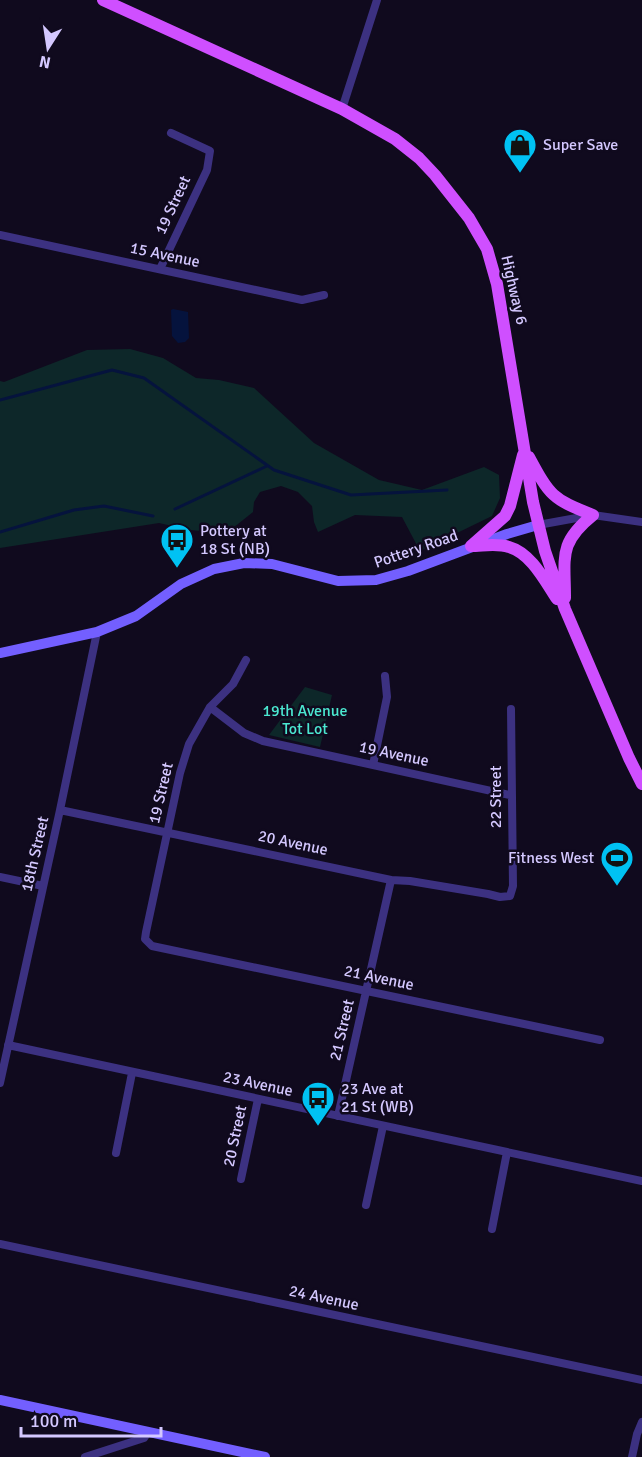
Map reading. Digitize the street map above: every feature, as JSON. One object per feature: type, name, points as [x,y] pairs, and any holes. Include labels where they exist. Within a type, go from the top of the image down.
[{"type":"main road","name":"Highway 6","points":[[103,0],[342,110],[395,139],[419,158],[435,175],[469,218],[488,249],[506,329],[538,525],[565,609],[642,784]]},
{"type":"main road","points":[[525,448],[546,488],[561,502],[593,515],[576,529],[567,545],[565,609]]},
{"type":"main road","points":[[471,546],[505,516],[510,506],[525,448]]},
{"type":"main road","points":[[471,546],[509,547],[519,551],[528,558],[565,609]]},
{"type":"street","points":[[342,110],[377,0]]},
{"type":"street","name":"19 Street","points":[[160,269],[207,170],[210,151],[171,133]]},
{"type":"street","name":"15 Avenue","points":[[0,235],[302,300],[324,294]]},
{"type":"street","name":"Pottery Road","points":[[0,653],[97,632],[136,616],[181,584],[214,569],[244,562],[272,564],[338,581],[376,580],[538,525],[593,515],[642,522]]},
{"type":"street","name":"18th Street","points":[[0,1083],[97,632]]},
{"type":"street","name":"19 Street","points":[[152,946],[145,939],[146,932],[184,760],[197,729],[210,707],[233,684],[246,660]]},
{"type":"street","points":[[373,765],[387,697],[385,676]]},
{"type":"street","name":"19 Avenue","points":[[210,707],[244,733],[263,741],[510,795]]},
{"type":"street","name":"22 Street","points":[[511,709],[510,795],[513,886]]},
{"type":"street","name":"20 Avenue","points":[[60,810],[391,880],[432,884],[500,897],[510,896],[513,886]]},
{"type":"street","points":[[0,877],[43,886]]},
{"type":"street","name":"21 Street","points":[[338,1116],[391,880]]},
{"type":"street","name":"21 Avenue","points":[[152,946],[600,1040]]},
{"type":"street","name":"23 Avenue","points":[[8,1045],[642,1181]]},
{"type":"street","points":[[116,1153],[132,1072]]},
{"type":"street","name":"20 Street","points":[[241,1179],[258,1099]]},
{"type":"street","points":[[366,1205],[383,1126]]},
{"type":"street","points":[[492,1229],[507,1152]]},
{"type":"street","name":"24 Avenue","points":[[0,1244],[642,1380]]},
{"type":"street","points":[[0,1400],[265,1457]]},
{"type":"street","points":[[632,1457],[642,1422]]},
{"type":"street","points":[[85,1457],[144,1438],[148,1432]]},
{"type":"green space","points":[[130,349],[163,358],[196,378],[219,380],[254,388],[314,443],[379,480],[422,490],[484,467],[499,475],[500,498],[492,516],[420,551],[402,517],[355,515],[318,532],[312,506],[298,492],[281,486],[260,492],[254,502],[253,512],[233,528],[212,532],[159,523],[0,548],[0,381],[4,382],[87,350]]},
{"type":"green space","name":"19th Avenue Tot Lot","points":[[305,687],[332,695],[320,747],[269,735]]},
{"type":"water","points":[[171,310],[188,312],[189,338],[185,342],[178,343],[172,336]]},
{"type":"waterway","points":[[0,400],[112,370],[144,378],[274,470],[351,495],[447,490]]},
{"type":"waterway","points":[[175,509],[267,466]]},
{"type":"waterway","points":[[0,532],[74,510],[104,506],[153,516]]},
{"type":"place","name":"Super Save","points":[[520,174]]},
{"type":"place","name":"Pottery at 18 St (NB)","points":[[177,569]]},
{"type":"place","name":"Fitness West","points":[[617,887]]},
{"type":"place","name":"23 Ave at 21 St (WB)","points":[[318,1127]]}]
